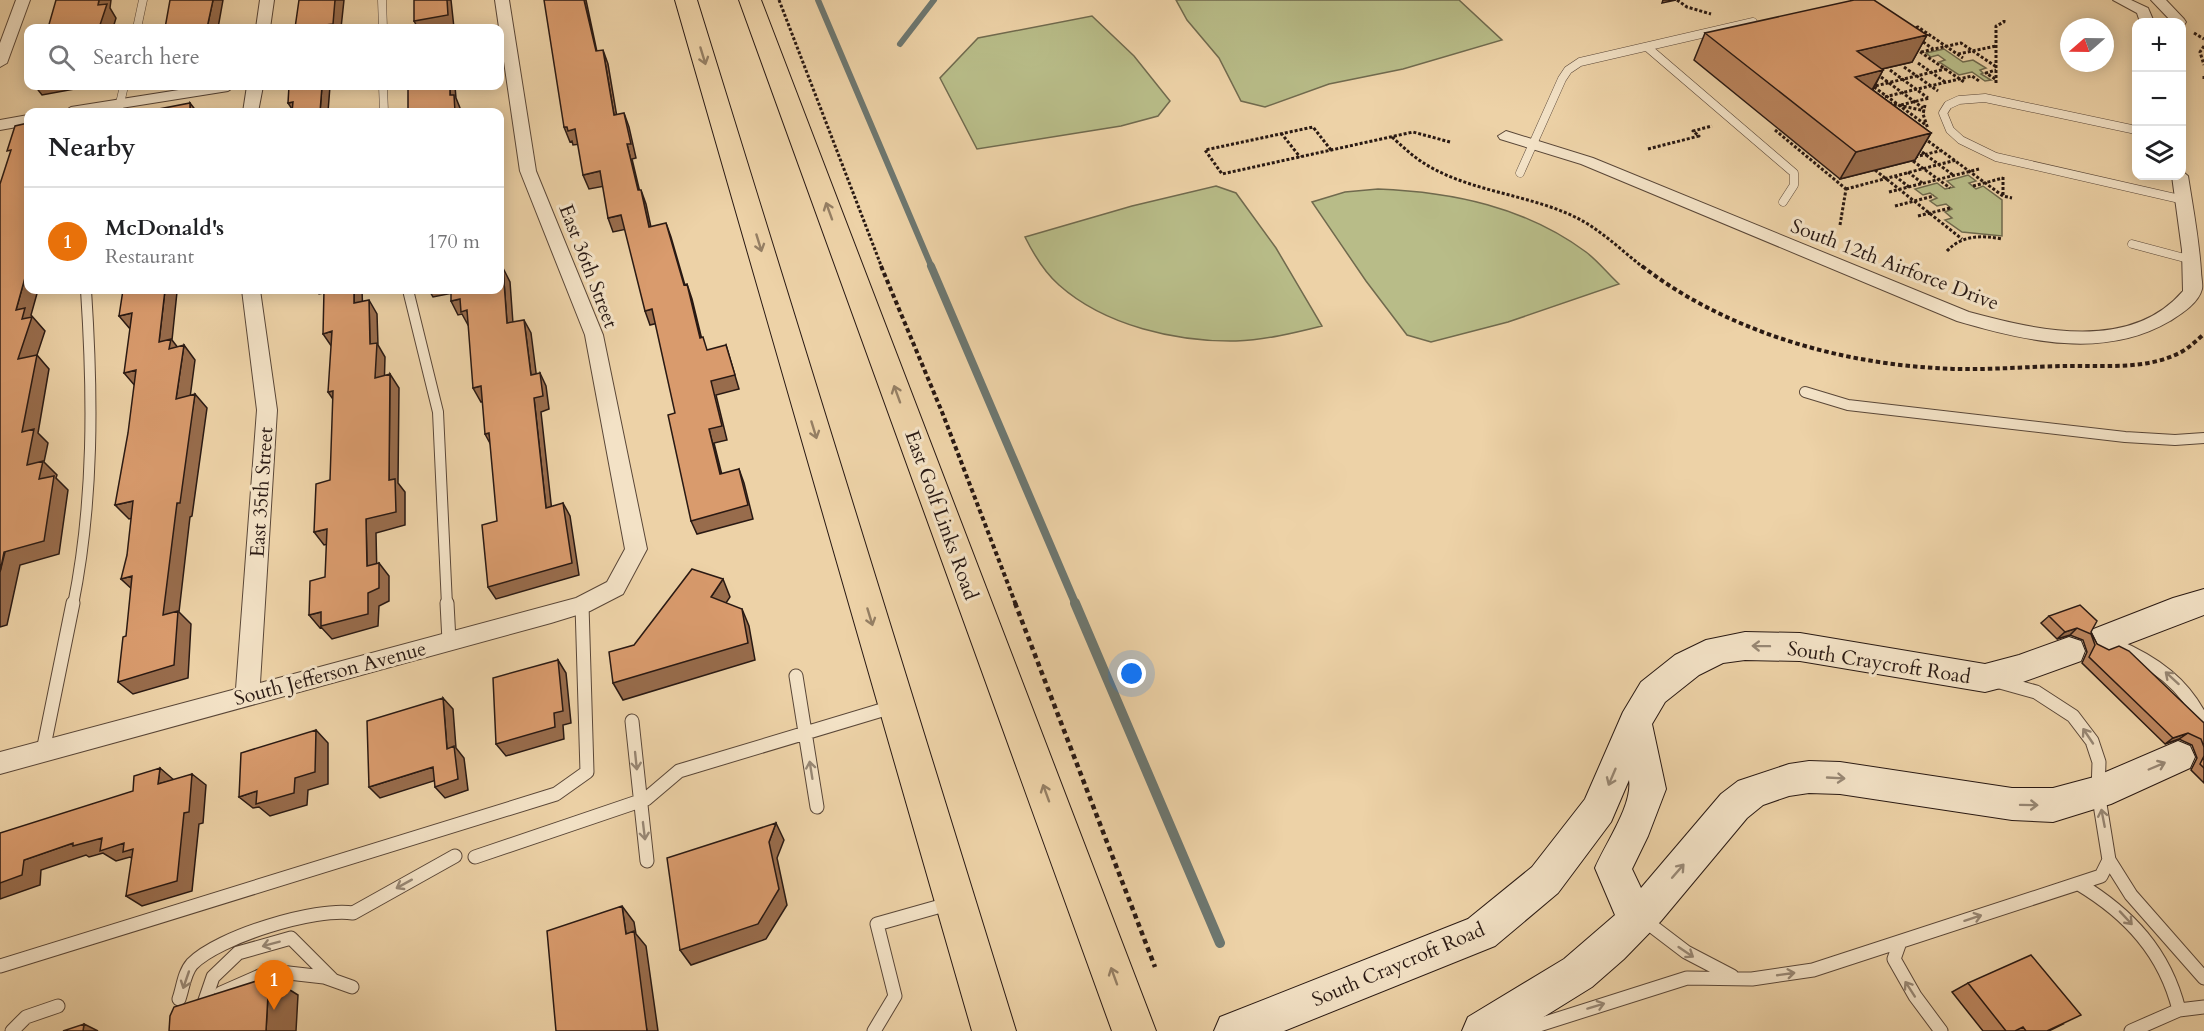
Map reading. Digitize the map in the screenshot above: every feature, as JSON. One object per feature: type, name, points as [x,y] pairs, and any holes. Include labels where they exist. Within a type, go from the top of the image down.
[{"type":"main road","points":[[686,0],[994,1031]]},
{"type":"main road","name":"East Golf Links Road","points":[[750,0],[1134,1031]]},
{"type":"main road","points":[[2102,640],[2184,607],[2204,602]]},
{"type":"main road","name":"South Craycroft Road","points":[[1234,1031],[1480,933],[1545,880],[1598,810],[1635,723],[1653,692],[1687,665],[1718,651],[1745,646],[1800,646],[1985,678],[2020,669],[2069,651]]},
{"type":"main road","points":[[1635,723],[1648,789],[1630,836],[1613,868],[1630,906],[1640,916]]},
{"type":"main road","points":[[1482,1031],[1554,990],[1592,962],[1640,916],[1734,806],[1750,793],[1789,780],[1839,778],[2012,804],[2053,805],[2098,792],[2178,757]]},
{"type":"street","points":[[0,63],[23,0]]},
{"type":"street","points":[[264,24],[267,0]]},
{"type":"street","name":"East 36th Street","points":[[502,0],[503,24]]},
{"type":"street","points":[[2120,0],[2143,11],[2146,18]]},
{"type":"street","points":[[2158,0],[2176,18]]},
{"type":"street","name":"East 36th Street","points":[[504,43],[528,171],[594,336],[636,549]]},
{"type":"street","points":[[119,108],[208,90]]},
{"type":"street","points":[[252,108],[254,90]]},
{"type":"street","points":[[0,125],[24,121]]},
{"type":"street","name":"South 12th Airforce Drive","points":[[1506,136],[1587,161],[1964,317],[2016,331],[2079,339],[2124,333],[2160,321],[2181,304],[2193,289],[2192,260],[2181,180]]},
{"type":"street","name":"East 35th Street","points":[[247,695],[267,410],[252,294]]},
{"type":"street","name":"South Jefferson Avenue","points":[[0,763],[582,605],[615,588],[636,549]]},
{"type":"lane","points":[[138,24],[143,0]]},
{"type":"lane","points":[[382,0],[383,24]]},
{"type":"lane","points":[[1520,173],[1562,79],[1568,70],[1580,62],[1753,21]]},
{"type":"lane","points":[[1647,46],[1794,173],[1796,179],[1794,186],[1783,202]]},
{"type":"lane","points":[[119,108],[123,90]]},
{"type":"lane","points":[[383,90],[384,108]]},
{"type":"lane","points":[[2132,129],[1984,98],[1959,100],[1948,105],[1944,115],[1950,130],[1961,140],[1996,157],[2184,200]]},
{"type":"lane","points":[[2132,244],[2192,260]]},
{"type":"lane","points":[[43,751],[82,560],[91,457],[91,364],[86,294]]},
{"type":"lane","points":[[409,294],[438,412],[449,641]]},
{"type":"lane","points":[[1806,392],[1848,405],[2079,432],[2175,440],[2204,438]]},
{"type":"lane","points":[[0,966],[556,794],[587,772],[582,605]]},
{"type":"lane","points":[[2102,640],[2133,653],[2168,674],[2188,694],[2204,725]]},
{"type":"lane","points":[[796,676],[817,807]]},
{"type":"lane","points":[[1985,678],[2036,692],[2073,716],[2092,741],[2099,762],[2098,792],[2109,860],[2131,895],[2204,978]]},
{"type":"lane","points":[[475,857],[646,799],[679,771],[897,706]]},
{"type":"lane","points":[[632,721],[647,861]]},
{"type":"lane","points":[[179,999],[191,965],[218,947],[263,929],[327,910],[346,909],[353,913],[455,856]]},
{"type":"lane","points":[[1520,1031],[1687,978],[1752,979],[1813,970],[2101,876],[2109,860]]},
{"type":"lane","points":[[2079,884],[2104,898],[2140,934],[2166,967],[2176,988],[2179,1010]]},
{"type":"lane","points":[[874,1031],[895,996],[877,924],[955,902]]},
{"type":"lane","points":[[1640,916],[1658,933],[1703,964],[1737,979]]},
{"type":"lane","points":[[333,980],[291,939],[238,953],[213,977],[199,1020],[212,997],[271,971],[324,976],[333,980],[352,987]]},
{"type":"lane","points":[[1900,942],[1894,959],[1915,996],[1941,1031]]},
{"type":"lane","points":[[12,1031],[26,1017],[58,1006]]},
{"type":"lane","points":[[2131,1031],[2179,1010],[2204,1007]]},
{"type":"path","points":[[779,0],[885,276],[942,412],[1155,968]]},
{"type":"path","points":[[1677,0],[1687,7],[1709,13],[1728,27]]},
{"type":"path","points":[[1933,49],[1906,30],[1918,27],[1963,58]]},
{"type":"path","points":[[1912,41],[1931,36]]},
{"type":"path","points":[[1920,52],[1960,43],[1996,66]]},
{"type":"path","points":[[1958,54],[1996,46]]},
{"type":"path","points":[[2204,46],[2200,52],[2204,65]]},
{"type":"path","points":[[1913,47],[1965,83]]},
{"type":"path","points":[[1918,63],[1950,86]]},
{"type":"path","points":[[1904,67],[1941,93]]},
{"type":"path","points":[[1866,88],[1944,69]]},
{"type":"path","points":[[1886,109],[1929,98],[1890,70]]},
{"type":"path","points":[[1996,70],[1986,73],[1996,79]]},
{"type":"path","points":[[1876,74],[1923,108]]},
{"type":"path","points":[[1873,100],[1971,76],[1981,82]]},
{"type":"path","points":[[1867,82],[1926,125],[1920,127]]},
{"type":"path","points":[[1873,100],[1880,104]]},
{"type":"path","points":[[1873,100],[1944,115]]},
{"type":"path","points":[[1906,117],[1923,113]]},
{"type":"path","points":[[1331,150],[1313,127],[1205,150],[1222,174],[1413,132],[1450,142]]},
{"type":"path","points":[[1281,134],[1300,157]]},
{"type":"path","points":[[1920,134],[2003,196],[2013,198]]},
{"type":"path","points":[[1392,137],[1425,165],[1442,174],[1497,193],[1547,205],[1574,216],[1600,231],[1672,286],[1726,316],[1782,338],[1839,354],[1918,367],[1957,369],[2103,364],[2149,361],[2173,356],[2182,352],[2204,334]]},
{"type":"path","points":[[1919,141],[1935,137]]},
{"type":"path","points":[[1911,143],[1953,175]]},
{"type":"path","points":[[1949,148],[1914,159],[1950,188]]},
{"type":"path","points":[[1840,225],[1846,189],[1984,152]]},
{"type":"path","points":[[1889,192],[1980,168]]},
{"type":"path","points":[[1875,171],[1962,239]]},
{"type":"path","points":[[1908,172],[1923,184]]},
{"type":"path","points":[[1895,176],[1910,187]]},
{"type":"path","points":[[1973,186],[2003,178]]},
{"type":"path","points":[[1895,206],[1934,196]]},
{"type":"path","points":[[1918,216],[1950,208]]},
{"type":"path","points":[[1947,251],[1952,244],[1962,239],[1981,236],[2002,239]]},
{"type":"green space","points":[[1176,0],[1459,0],[1502,40],[1403,69],[1329,84],[1265,107],[1241,101],[1219,58],[1187,20]]},
{"type":"green space","points":[[1092,16],[1134,56],[1170,101],[1158,116],[1121,126],[977,149],[940,78],[978,38]]},
{"type":"green space","points":[[1944,49],[1963,62],[1973,60],[1986,68],[1980,70],[1983,73],[1981,74],[1991,80],[1985,81],[1972,72],[1959,75],[1939,62],[1945,60],[1938,55],[1931,57],[1926,53]]},
{"type":"green space","points":[[1968,175],[1976,181],[1969,183],[1976,189],[1983,186],[2002,200],[2002,236],[1962,232],[1945,220],[1952,218],[1945,212],[1952,209],[1946,204],[1937,206],[1930,201],[1937,198],[1930,193],[1923,195],[1915,189],[1937,183],[1945,189],[1954,187],[1947,181]]},
{"type":"green space","points":[[1216,186],[1236,193],[1276,248],[1322,326],[1269,338],[1236,341],[1213,341],[1166,335],[1143,329],[1098,311],[1059,285],[1040,263],[1025,237],[1132,206]]},
{"type":"green space","points":[[1378,189],[1461,198],[1513,213],[1563,236],[1595,259],[1619,284],[1508,322],[1431,342],[1407,335],[1366,281],[1312,202],[1345,192]]},
{"type":"building","points":[[56,0],[99,0],[98,5],[107,4],[100,24],[49,24]]},
{"type":"building","points":[[170,0],[213,0],[208,24],[166,24]]},
{"type":"building","points":[[299,0],[335,0],[333,24],[296,24]]},
{"type":"building","points":[[414,0],[447,0],[448,15],[414,21]]},
{"type":"building","points":[[544,0],[584,0],[596,51],[603,50],[614,115],[624,113],[631,144],[627,144],[649,227],[666,223],[684,285],[687,284],[700,338],[703,337],[707,350],[726,345],[735,375],[711,381],[722,426],[709,429],[720,474],[739,469],[748,505],[691,521],[668,415],[675,413],[652,309],[645,311],[621,215],[608,218],[600,171],[583,175],[575,129],[568,131],[567,127],[564,127]]},
{"type":"building","points":[[1854,0],[1874,0],[1927,35],[1857,51],[1883,70],[1855,77],[1931,133],[1856,152],[1705,33]]},
{"type":"building","points":[[289,90],[322,90],[320,108],[292,108],[293,102],[288,103]]},
{"type":"building","points":[[408,90],[450,90],[450,95],[454,95],[455,108],[408,108]]},
{"type":"building","points":[[190,103],[190,108],[164,108]]},
{"type":"building","points":[[24,124],[24,281],[16,310],[25,308],[22,319],[32,317],[18,359],[37,355],[22,432],[34,429],[27,465],[43,461],[39,479],[54,476],[44,541],[4,552],[0,572],[0,184],[11,150],[7,151],[15,126]]},
{"type":"building","points":[[504,282],[507,323],[524,320],[531,375],[540,373],[543,396],[534,398],[546,508],[563,503],[572,563],[488,587],[482,525],[497,521],[489,433],[485,434],[481,386],[473,388],[467,310],[461,312],[460,299],[451,301],[451,294],[504,294]]},
{"type":"building","points":[[122,294],[165,294],[159,342],[171,339],[169,349],[184,345],[176,399],[195,394],[180,503],[177,503],[163,615],[178,611],[174,665],[118,682],[123,637],[126,636],[132,576],[121,579],[127,555],[133,501],[115,505],[136,370],[124,373],[132,313],[119,316]]},
{"type":"building","points":[[324,294],[354,294],[354,303],[369,300],[370,344],[377,343],[375,378],[390,374],[389,480],[395,479],[396,512],[366,519],[367,566],[379,563],[379,588],[368,593],[368,614],[321,626],[321,612],[309,615],[310,581],[325,577],[327,529],[314,532],[316,484],[330,480],[333,391],[328,392],[332,331],[323,334]]},
{"type":"building","points":[[692,569],[723,579],[711,597],[742,609],[748,643],[613,683],[609,652],[634,645]]},
{"type":"building","points":[[2080,605],[2097,621],[2091,632],[2097,644],[2109,650],[2119,646],[2129,651],[2204,723],[2204,747],[2201,739],[2188,733],[2173,738],[2089,657],[2095,645],[2091,634],[2077,628],[2065,632],[2049,616]]},
{"type":"building","points":[[558,660],[563,711],[554,713],[555,727],[496,744],[493,678]]},
{"type":"building","points":[[443,698],[447,749],[454,746],[458,779],[435,787],[433,767],[369,787],[367,721]]},
{"type":"building","points":[[316,730],[315,772],[295,778],[294,793],[256,804],[257,791],[239,797],[241,753]]},
{"type":"building","points":[[2204,756],[2204,768],[2200,764]]},
{"type":"building","points":[[160,768],[158,784],[192,774],[189,812],[184,813],[177,881],[126,896],[133,849],[123,852],[124,843],[100,851],[102,838],[73,846],[73,843],[24,860],[22,875],[0,883],[0,833],[133,791],[134,776]]},
{"type":"building","points":[[776,823],[769,842],[779,889],[758,924],[680,950],[667,858]]},
{"type":"building","points":[[622,906],[626,934],[634,931],[647,1031],[556,1031],[547,931]]},
{"type":"building","points":[[2031,955],[2081,1015],[2047,1031],[2026,1031],[2023,1027],[2015,1031],[2006,1031],[1968,983]]},
{"type":"building","points":[[269,977],[266,1031],[169,1031],[170,1016],[174,1007]]},
{"type":"building","points":[[84,1024],[83,1031],[63,1031]]},
{"type":"waterway","points":[[818,0],[932,268]]},
{"type":"waterway","points":[[900,44],[934,0]]},
{"type":"waterway","points":[[931,266],[1076,605]]},
{"type":"waterway","points":[[1075,603],[1220,943]]},
{"type":"place","name":"McDonald's","points":[[274,1010]]}]
